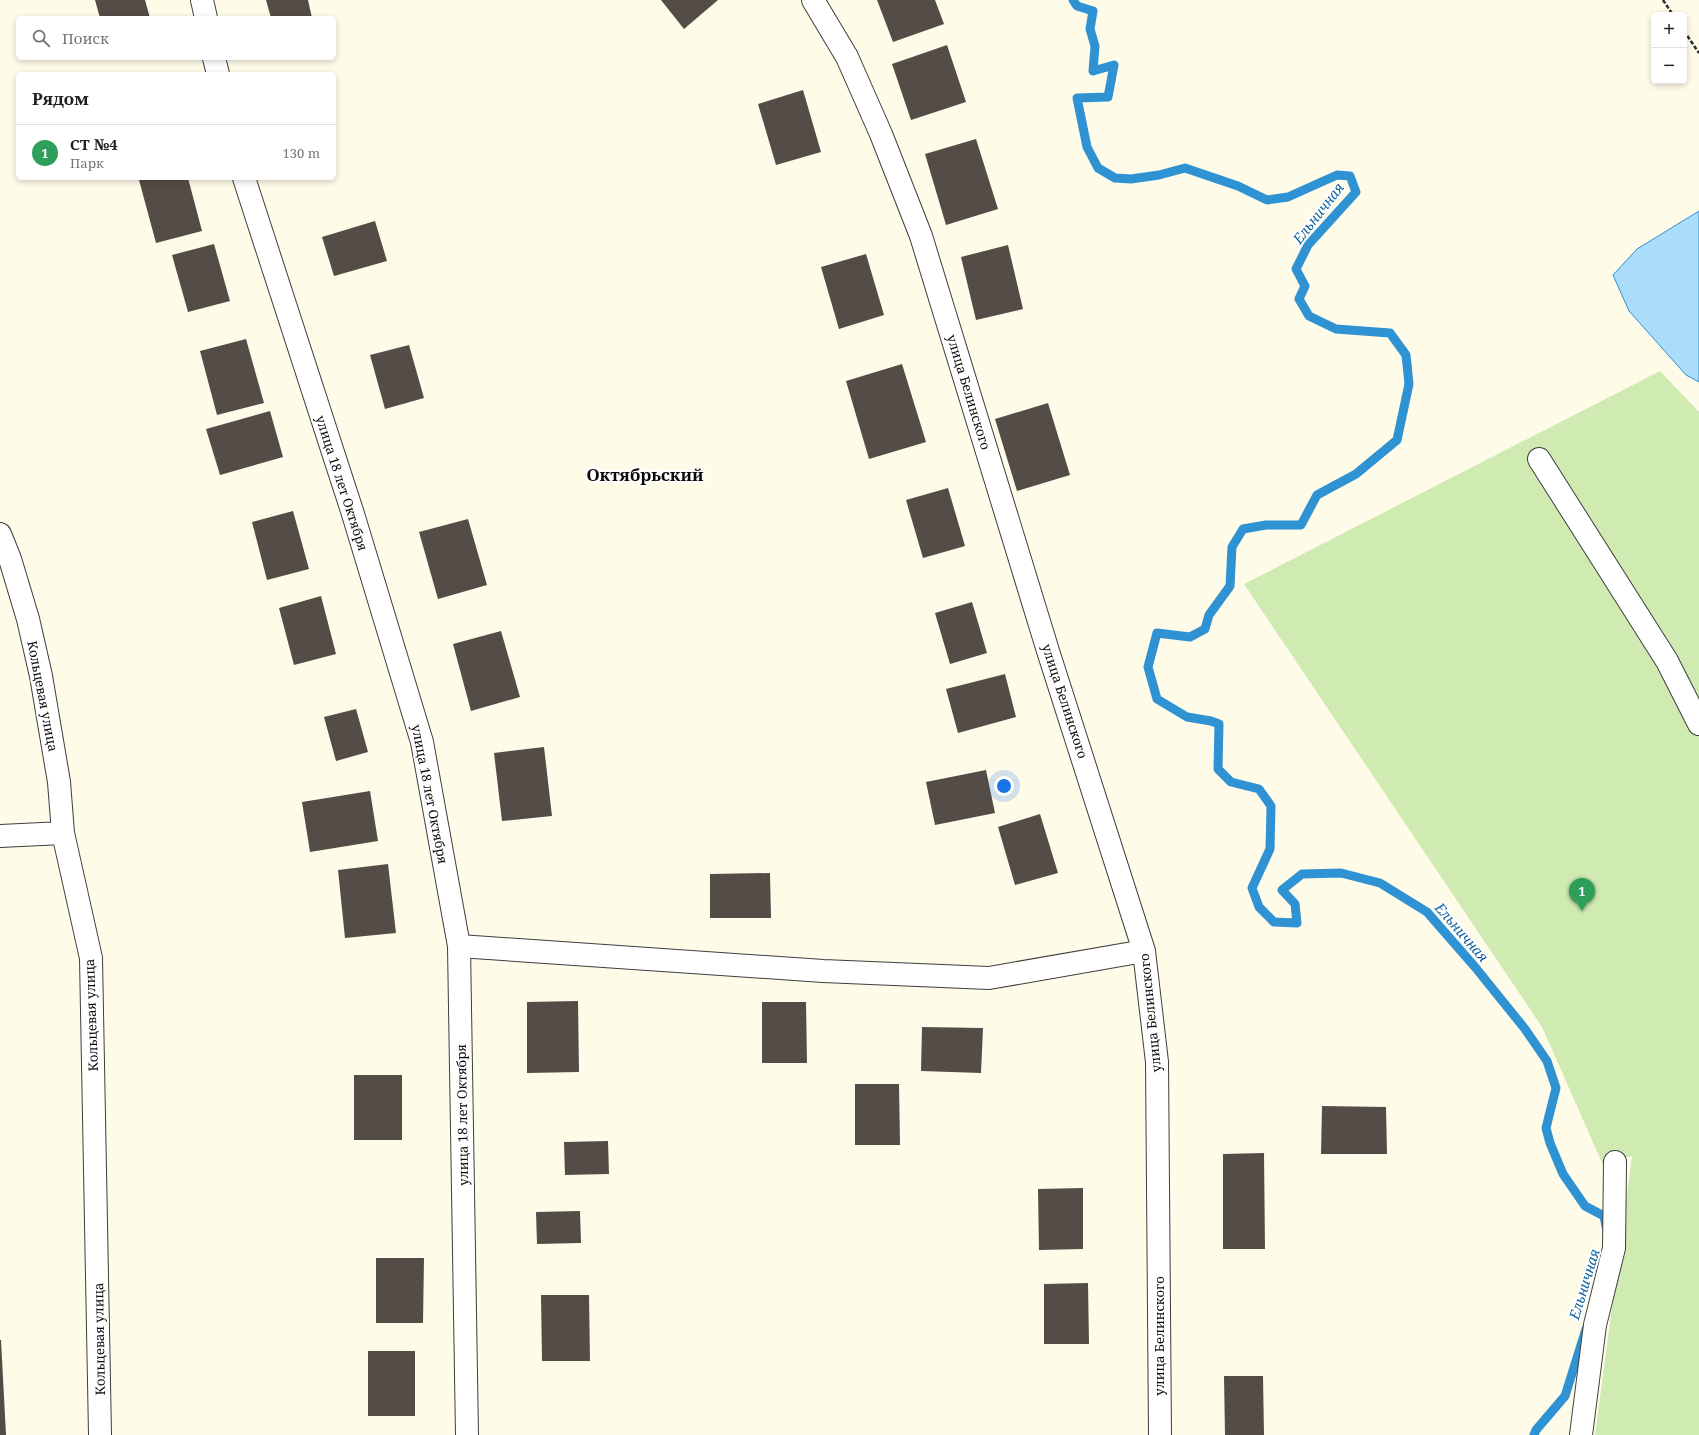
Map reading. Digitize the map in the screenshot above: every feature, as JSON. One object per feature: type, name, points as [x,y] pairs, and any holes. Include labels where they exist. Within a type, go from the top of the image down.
[{"type":"street","points":[[202,0],[206,16]]},
{"type":"street","name":"улица Белинского","points":[[813,0],[847,58],[881,134],[921,236],[1048,651],[1144,951],[1157,1062],[1160,1435]]},
{"type":"street","points":[[214,60],[218,72]]},
{"type":"street","name":"улица 18 лет Октября","points":[[245,180],[353,514],[422,742],[459,946],[467,1435]]},
{"type":"street","points":[[1539,459],[1667,661],[1699,724]]},
{"type":"street","name":"Кольцевая улица","points":[[0,534],[10,559],[28,619],[41,676],[59,782],[63,833],[91,958],[100,1435]]},
{"type":"street","points":[[0,836],[63,833]]},
{"type":"street","points":[[459,946],[823,971],[989,978],[1144,951]]},
{"type":"street","points":[[1581,1435],[1595,1325],[1614,1248],[1615,1162]]},
{"type":"path","points":[[1663,0],[1671,12]]},
{"type":"path","points":[[1687,35],[1699,53]]},
{"type":"green space","points":[[1660,371],[1699,412],[1699,1435],[1595,1435],[1632,1156],[1603,1165],[1542,1027],[1244,584]]},
{"type":"water","points":[[1699,211],[1699,382],[1686,375],[1629,311],[1613,275],[1637,249]]},
{"type":"building","points":[[95,0],[145,0],[149,16],[99,16]]},
{"type":"building","points":[[266,0],[308,0],[312,16],[270,16]]},
{"type":"building","points":[[661,0],[718,0],[684,29]]},
{"type":"building","points":[[877,0],[935,0],[944,24],[893,42]]},
{"type":"building","points":[[947,45],[966,102],[911,120],[892,64]]},
{"type":"building","points":[[803,90],[821,152],[776,165],[758,104]]},
{"type":"building","points":[[976,139],[998,209],[946,225],[925,154]]},
{"type":"building","points":[[139,180],[189,180],[202,231],[156,243]]},
{"type":"building","points":[[375,221],[387,261],[334,276],[322,237]]},
{"type":"building","points":[[214,244],[230,301],[188,312],[172,255]]},
{"type":"building","points":[[1008,245],[1023,309],[976,320],[961,257]]},
{"type":"building","points":[[866,254],[884,315],[839,329],[821,267]]},
{"type":"building","points":[[246,339],[264,403],[217,415],[200,351]]},
{"type":"building","points":[[409,345],[424,398],[385,409],[370,355]]},
{"type":"building","points":[[902,364],[926,442],[869,459],[846,381]]},
{"type":"building","points":[[1048,403],[1070,475],[1017,491],[995,419]]},
{"type":"building","points":[[270,411],[283,457],[220,475],[206,429]]},
{"type":"building","points":[[948,488],[965,546],[923,558],[906,500]]},
{"type":"building","points":[[293,511],[309,569],[267,580],[252,522]]},
{"type":"building","points":[[468,519],[487,585],[438,599],[419,532]]},
{"type":"building","points":[[321,596],[336,654],[294,665],[279,608]]},
{"type":"building","points":[[972,602],[987,653],[950,664],[935,613]]},
{"type":"building","points":[[501,631],[520,697],[471,711],[453,644]]},
{"type":"building","points":[[1005,674],[1016,717],[958,733],[946,689]]},
{"type":"building","points":[[356,709],[368,752],[336,761],[324,717]]},
{"type":"building","points":[[544,747],[552,816],[502,821],[494,753]]},
{"type":"building","points":[[986,770],[995,813],[935,825],[926,782]]},
{"type":"building","points":[[370,791],[378,841],[310,852],[302,802]]},
{"type":"building","points":[[1040,814],[1058,873],[1015,885],[998,827]]},
{"type":"building","points":[[388,864],[396,933],[345,938],[338,870]]},
{"type":"building","points":[[770,873],[771,918],[710,918],[710,874]]},
{"type":"building","points":[[578,1001],[579,1072],[527,1073],[527,1002]]},
{"type":"building","points":[[762,1002],[806,1002],[807,1063],[762,1063]]},
{"type":"building","points":[[922,1027],[983,1028],[981,1073],[921,1071]]},
{"type":"building","points":[[354,1075],[402,1075],[402,1140],[354,1140]]},
{"type":"building","points":[[855,1084],[899,1084],[900,1145],[855,1145]]},
{"type":"building","points":[[1322,1106],[1386,1107],[1387,1154],[1321,1154]]},
{"type":"building","points":[[608,1141],[609,1174],[565,1175],[564,1142]]},
{"type":"building","points":[[1264,1153],[1265,1249],[1223,1249],[1223,1154]]},
{"type":"building","points":[[1083,1188],[1083,1249],[1039,1250],[1038,1189]]},
{"type":"building","points":[[580,1211],[581,1243],[537,1244],[536,1212]]},
{"type":"building","points":[[376,1258],[424,1258],[423,1323],[376,1323]]},
{"type":"building","points":[[1088,1283],[1089,1344],[1044,1344],[1044,1284]]},
{"type":"building","points":[[541,1295],[589,1295],[590,1361],[542,1361]]},
{"type":"building","points":[[1,1340],[6,1435],[0,1435]]},
{"type":"building","points":[[368,1351],[415,1351],[415,1416],[368,1416]]},
{"type":"building","points":[[1224,1376],[1263,1376],[1264,1435],[1225,1435]]},
{"type":"waterway","name":"Ельничная","points":[[1073,0],[1077,6],[1093,11],[1090,29],[1095,46],[1093,71],[1114,65],[1108,97],[1077,98],[1087,147],[1098,168],[1115,178],[1131,179],[1159,175],[1185,168],[1238,186],[1267,200],[1288,197],[1337,175],[1350,176],[1356,192],[1308,245],[1296,269],[1305,286],[1299,299],[1309,316],[1336,329],[1390,333],[1406,355],[1409,384],[1397,440],[1356,474],[1317,495],[1301,525],[1266,525],[1243,529],[1232,547],[1230,586],[1209,615],[1205,629],[1190,637],[1157,633],[1148,667],[1157,699],[1187,717],[1211,721],[1219,724],[1218,769],[1231,782],[1259,789],[1271,806],[1270,849],[1252,888],[1259,907],[1274,922],[1297,923],[1295,904],[1282,890],[1302,874],[1341,873],[1380,883],[1427,912],[1475,967],[1525,1029],[1547,1061],[1556,1088],[1546,1128],[1550,1143],[1563,1174],[1585,1206],[1604,1216],[1606,1226]]},
{"type":"waterway","name":"Ельничная","points":[[1534,1435],[1536,1430],[1565,1396],[1586,1329]]},
{"type":"place","name":"СТ №4","points":[[1582,911]]},
{"type":"district","name":"Октябрьский","points":[[645,474]]}]
